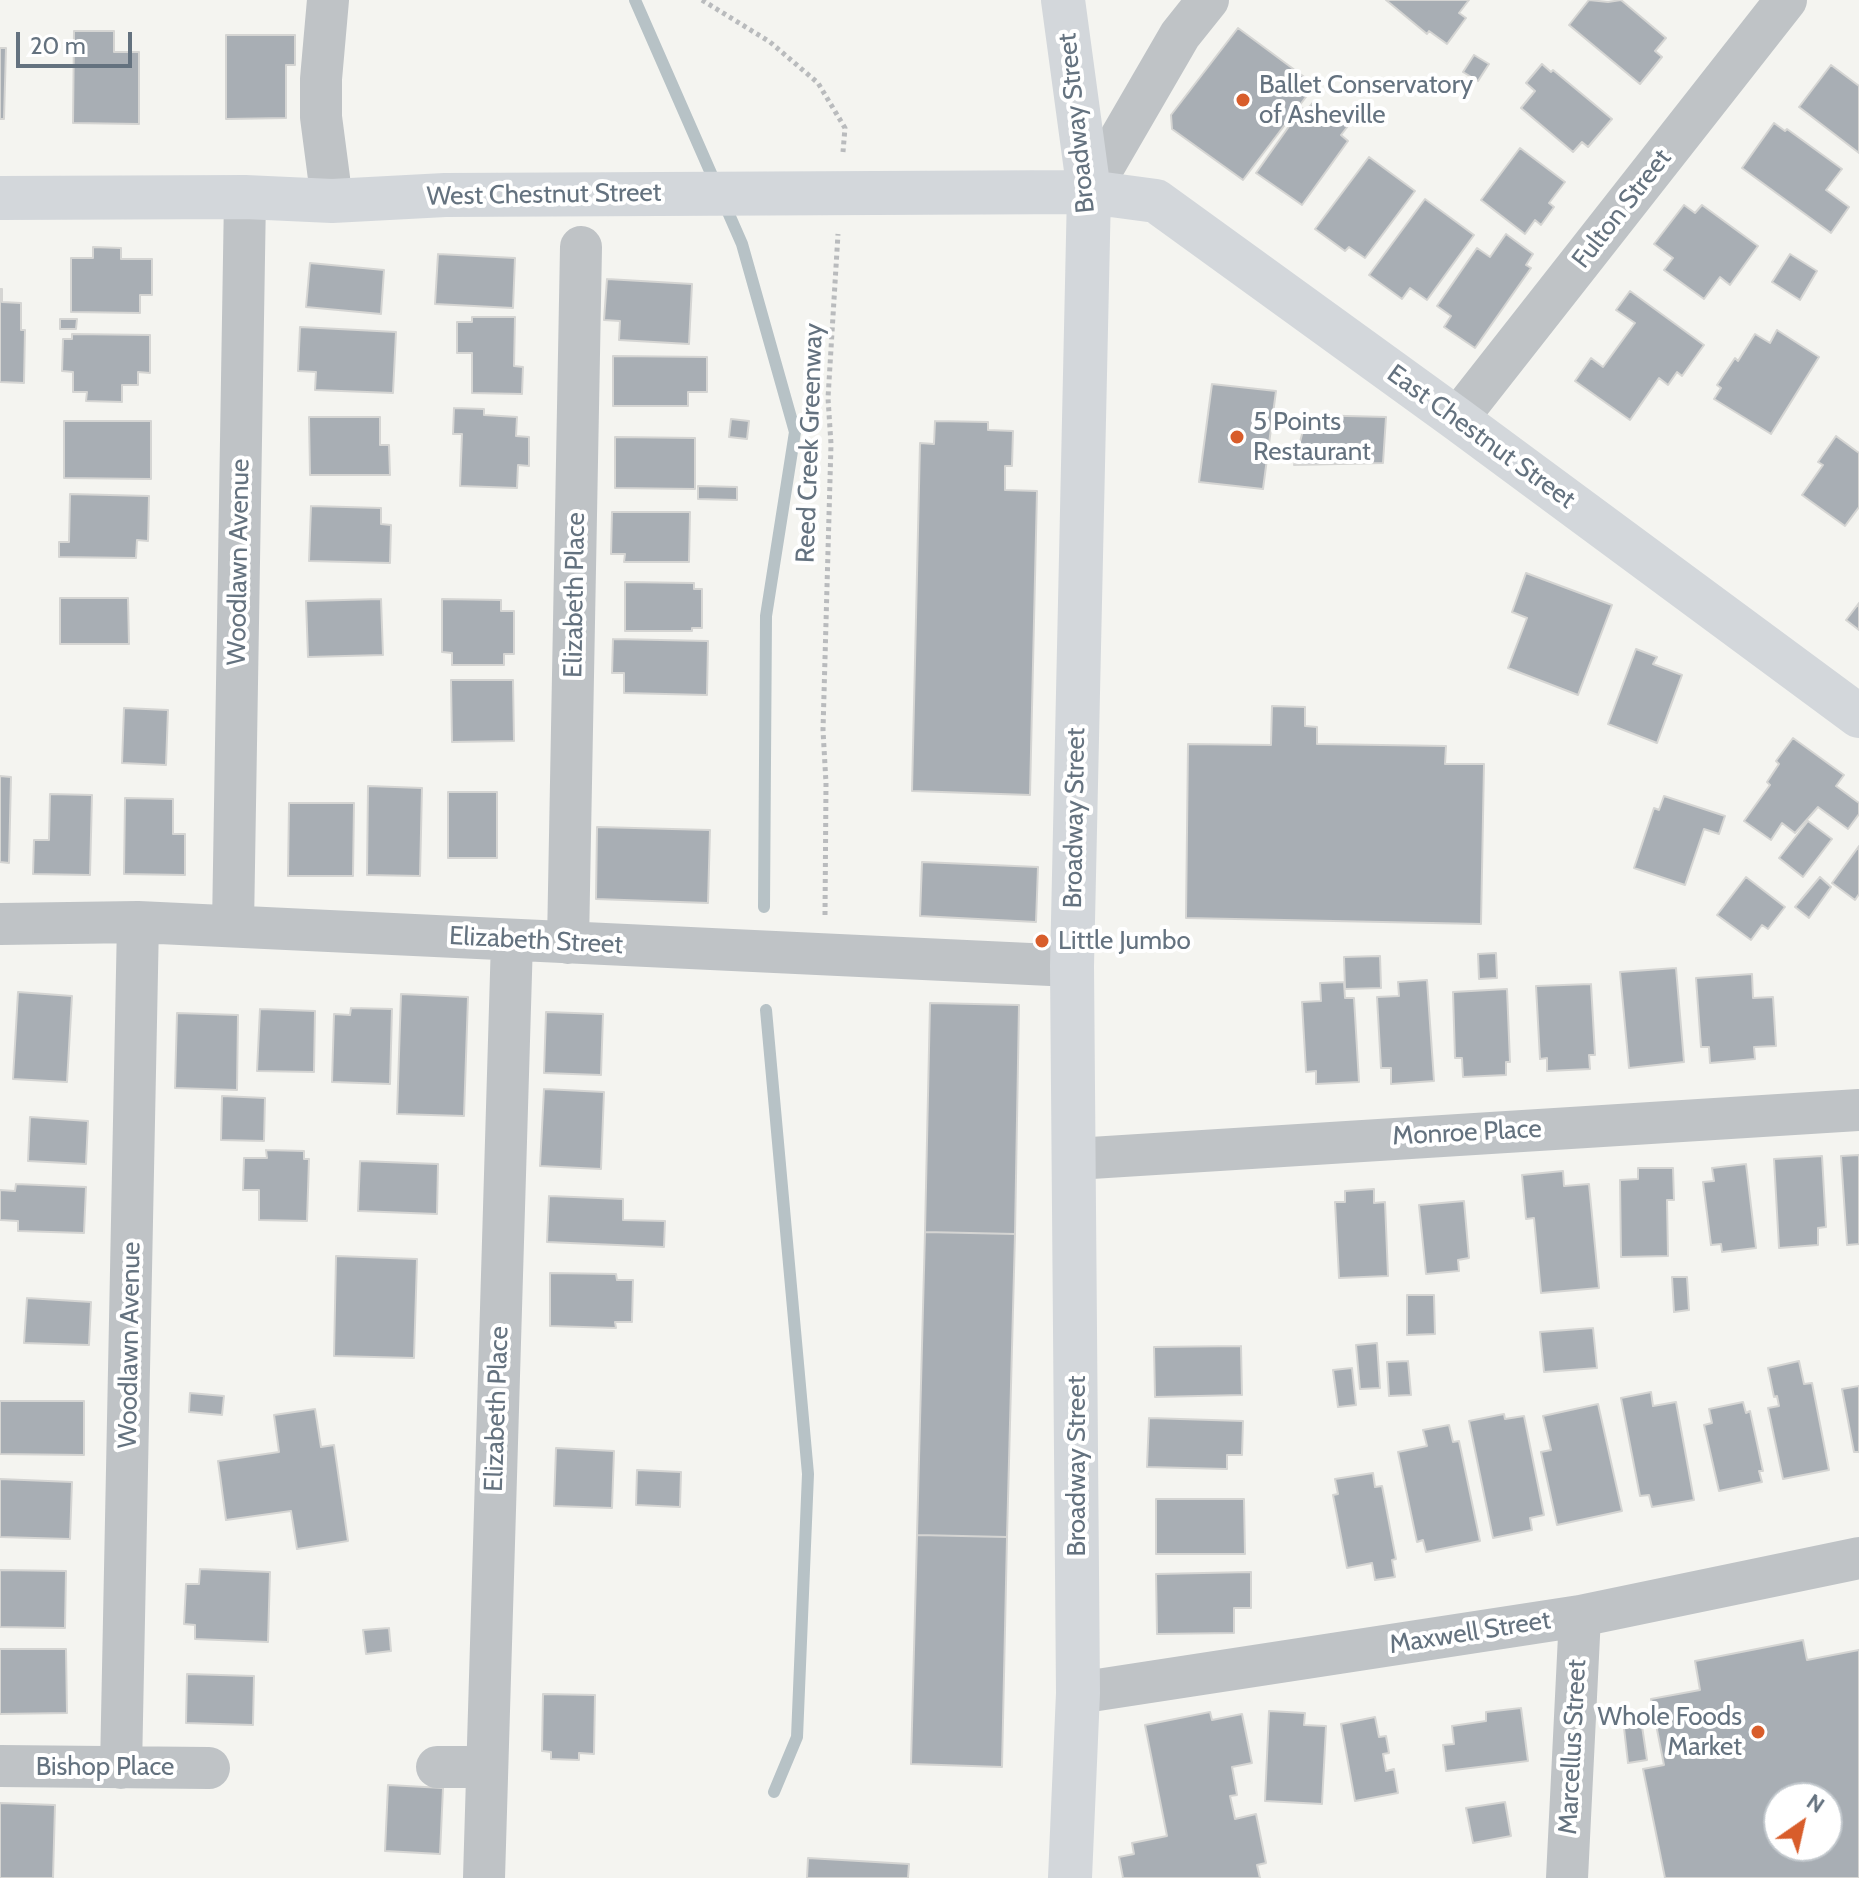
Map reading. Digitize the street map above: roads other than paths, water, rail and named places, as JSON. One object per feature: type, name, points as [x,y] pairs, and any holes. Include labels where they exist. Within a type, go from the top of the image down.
[{"type":"street","points":[[328,0],[321,117],[332,201]]},
{"type":"street","name":"Broadway Street","points":[[1063,0],[1089,192],[1072,966],[1078,1693],[1070,1878]]},
{"type":"street","points":[[1089,192],[1180,35],[1208,0]]},
{"type":"street","name":"Fulton Street","points":[[1457,419],[1786,0]]},
{"type":"street","name":"West Chestnut Street","points":[[0,198],[245,197],[332,201],[445,195],[1089,192]]},
{"type":"street","name":"East Chestnut Street","points":[[1089,192],[1156,201],[1859,716]]},
{"type":"street","name":"Woodlawn Avenue","points":[[233,926],[245,197]]},
{"type":"street","name":"Elizabeth Place","points":[[568,943],[581,247]]},
{"type":"street","name":"Elizabeth Street","points":[[0,924],[138,922],[1072,966]]},
{"type":"street","name":"Woodlawn Avenue","points":[[121,1768],[138,922]]},
{"type":"street","name":"Elizabeth Place","points":[[484,1878],[512,940]]},
{"type":"street","name":"Monroe Place","points":[[1075,1159],[1859,1110]]},
{"type":"street","name":"Maxwell Street","points":[[1078,1693],[1580,1616],[1859,1558]]},
{"type":"street","name":"Marcellus Street","points":[[1567,1878],[1580,1616]]},
{"type":"street","name":"Bishop Place","points":[[0,1766],[209,1768]]},
{"type":"street","points":[[437,1767],[486,1767]]},
{"type":"waterway","points":[[635,0],[742,244],[795,432],[766,616],[764,907]]},
{"type":"waterway","points":[[766,1010],[808,1474],[797,1737],[774,1792]]},
{"type":"place","name":"Ballet Conservatory of Asheville","points":[[1243,100]]},
{"type":"place","name":"5 Points Restaurant","points":[[1237,437]]},
{"type":"place","name":"Little Jumbo","points":[[1042,941]]},
{"type":"place","name":"Whole Foods Market","points":[[1758,1732]]}]
